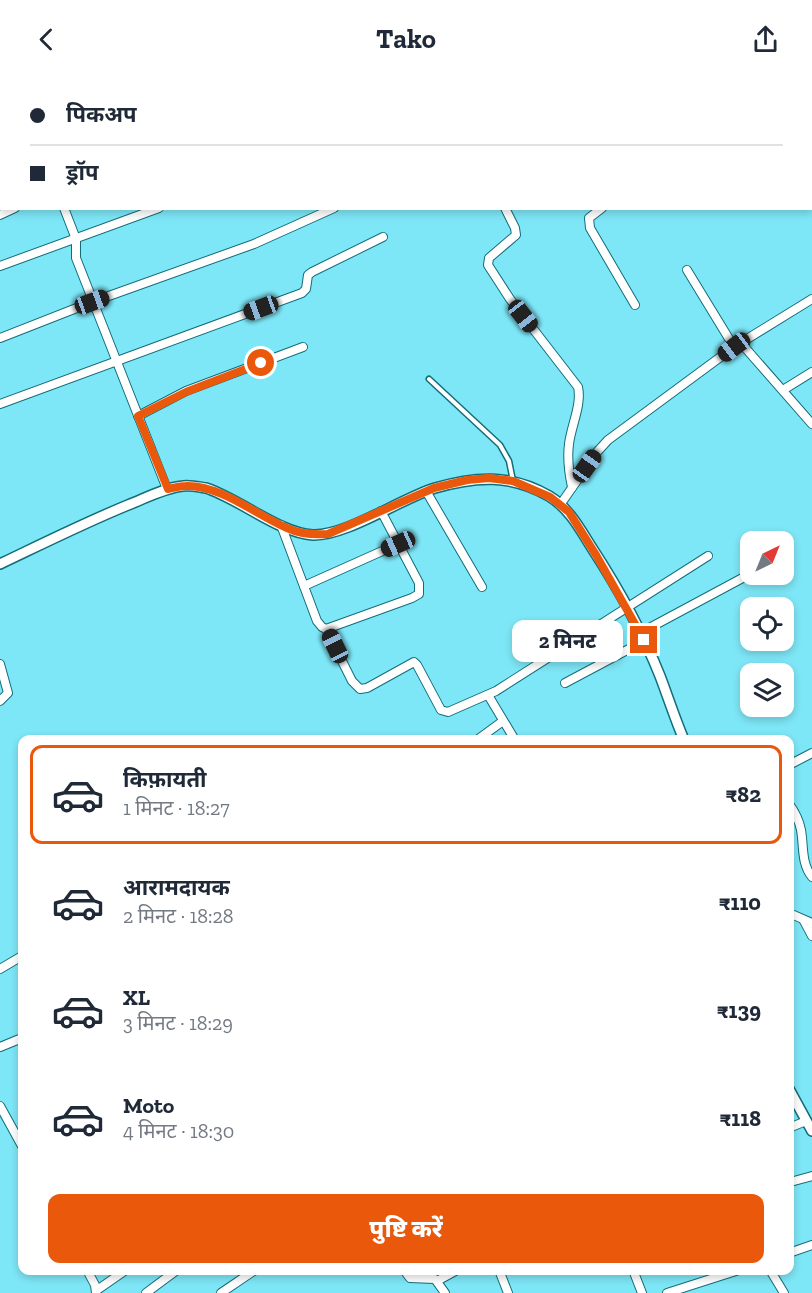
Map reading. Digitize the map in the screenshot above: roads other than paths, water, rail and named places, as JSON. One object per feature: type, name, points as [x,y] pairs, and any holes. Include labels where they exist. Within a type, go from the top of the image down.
[{"type":"street","points":[[65,210],[76,239],[76,258],[92,302],[158,470],[168,489]]},
{"type":"street","points":[[0,266],[154,210]]},
{"type":"street","points":[[0,338],[92,302],[254,244],[330,210]]},
{"type":"street","points":[[506,210],[516,235],[489,258],[488,265],[510,299],[578,387],[579,398],[568,461],[572,487]]},
{"type":"street","points":[[599,210],[589,218],[590,228],[635,305]]},
{"type":"street","points":[[0,404],[302,292],[306,289],[307,278],[312,272],[383,237]]},
{"type":"street","points":[[687,270],[734,347]]},
{"type":"street","points":[[560,505],[608,440],[734,347],[812,299]]},
{"type":"street","points":[[741,343],[812,424]]},
{"type":"street","points":[[138,416],[186,392],[303,347]]},
{"type":"street","points":[[783,390],[812,372]]},
{"type":"street","points":[[0,564],[84,523],[168,489],[185,486],[205,488],[238,502],[288,529],[311,535],[328,534],[426,491],[467,480],[489,478],[513,481],[542,493],[569,512],[642,637],[682,735]]},
{"type":"street","points":[[426,491],[482,587]]},
{"type":"street","points":[[326,629],[419,594],[419,583],[381,511]]},
{"type":"street","points":[[281,525],[317,621],[326,629],[352,681],[360,689],[367,688],[412,662],[417,665],[437,704],[448,712],[488,695],[708,556]]},
{"type":"street","points":[[304,586],[398,544]]},
{"type":"street","points":[[565,683],[740,580]]},
{"type":"street","points":[[0,664],[8,693],[0,701]]},
{"type":"street","points":[[488,695],[512,735]]},
{"type":"street","points":[[484,735],[503,721]]},
{"type":"street","points":[[794,762],[812,753]]},
{"type":"street","points":[[794,812],[801,828],[803,855],[811,874]]},
{"type":"street","points":[[794,915],[808,922],[812,936]]},
{"type":"street","points":[[0,969],[18,958]]},
{"type":"street","points":[[0,1047],[18,1040]]},
{"type":"street","points":[[794,1098],[812,1131]]},
{"type":"street","points":[[1,1110],[18,1139]]},
{"type":"street","points":[[794,1126],[806,1121]]},
{"type":"street","points":[[794,1181],[812,1176]]},
{"type":"street","points":[[794,1251],[812,1245]]},
{"type":"street","points":[[89,1275],[97,1292],[119,1275]]},
{"type":"street","points":[[146,1293],[170,1275]]},
{"type":"street","points":[[221,1293],[248,1275]]},
{"type":"street","points":[[408,1275],[411,1278],[437,1281],[445,1293]]},
{"type":"street","points":[[437,1281],[448,1275]]},
{"type":"street","points":[[501,1275],[508,1293]]},
{"type":"street","points":[[635,1275],[642,1293]]},
{"type":"street","points":[[667,1293],[723,1275]]},
{"type":"street","points":[[773,1275],[784,1293]]},
{"type":"lane","points":[[429,379],[504,449],[513,481]]}]
